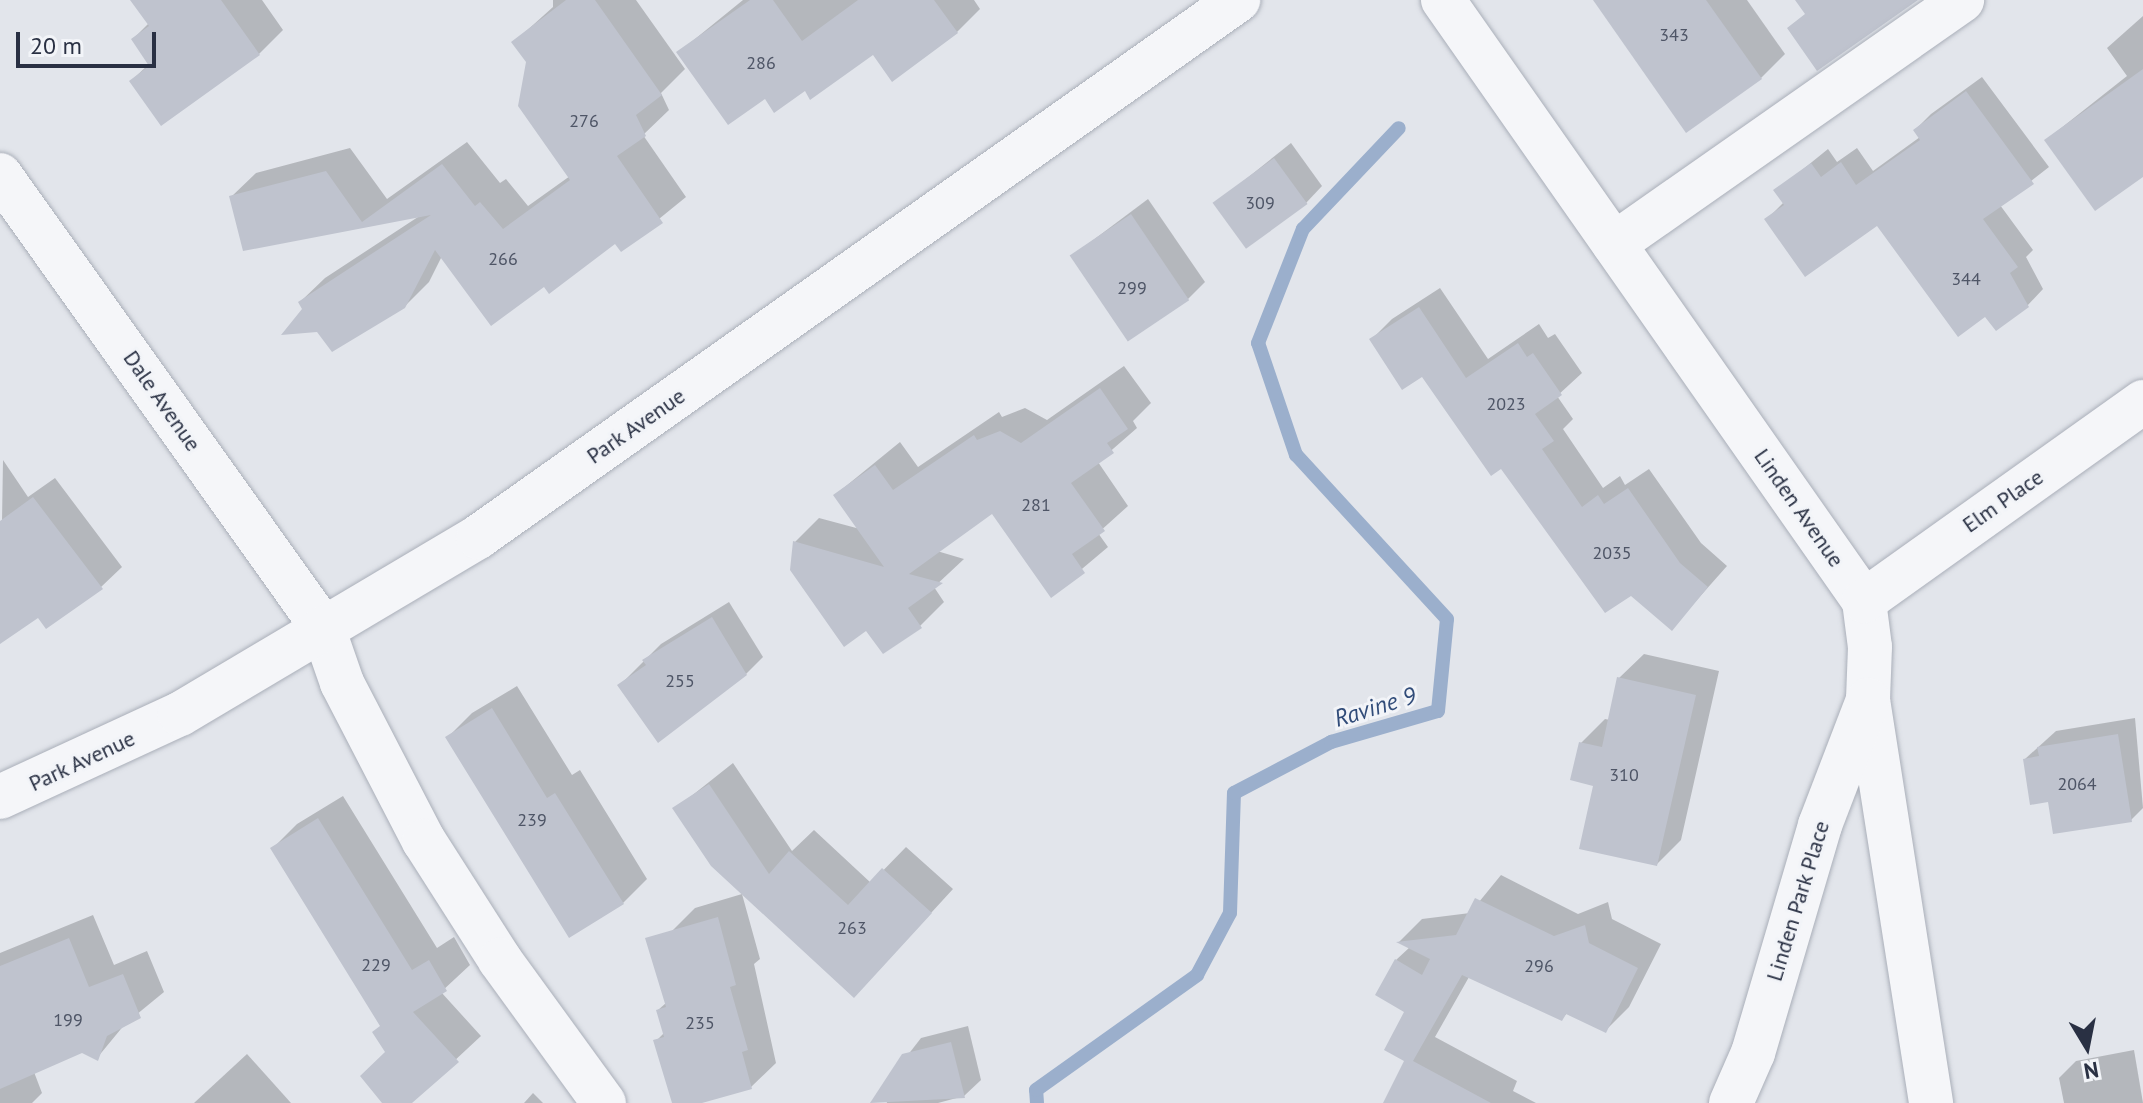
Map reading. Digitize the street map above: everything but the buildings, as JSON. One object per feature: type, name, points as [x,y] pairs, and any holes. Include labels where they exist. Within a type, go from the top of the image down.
[{"type":"street","name":"Park Avenue","points":[[0,797],[180,714],[478,537],[1238,0]]},
{"type":"street","name":"Linden Avenue","points":[[1443,0],[1864,601],[1870,647],[1868,700],[1931,1103]]},
{"type":"street","points":[[1614,244],[1962,0]]},
{"type":"street","name":"Dale Avenue","points":[[0,175],[323,628],[345,689],[424,841],[500,960],[604,1103]]},
{"type":"street","name":"Elm Place","points":[[1864,601],[2143,402]]},
{"type":"street","name":"Linden Park Place","points":[[1731,1103],[1753,1053],[1820,825],[1868,700]]},
{"type":"waterway","name":"Ravine 9","points":[[1037,1103],[1036,1090],[1197,975],[1230,913],[1234,793],[1331,742],[1438,711],[1447,619],[1296,455],[1258,343],[1303,229],[1399,128]]}]
